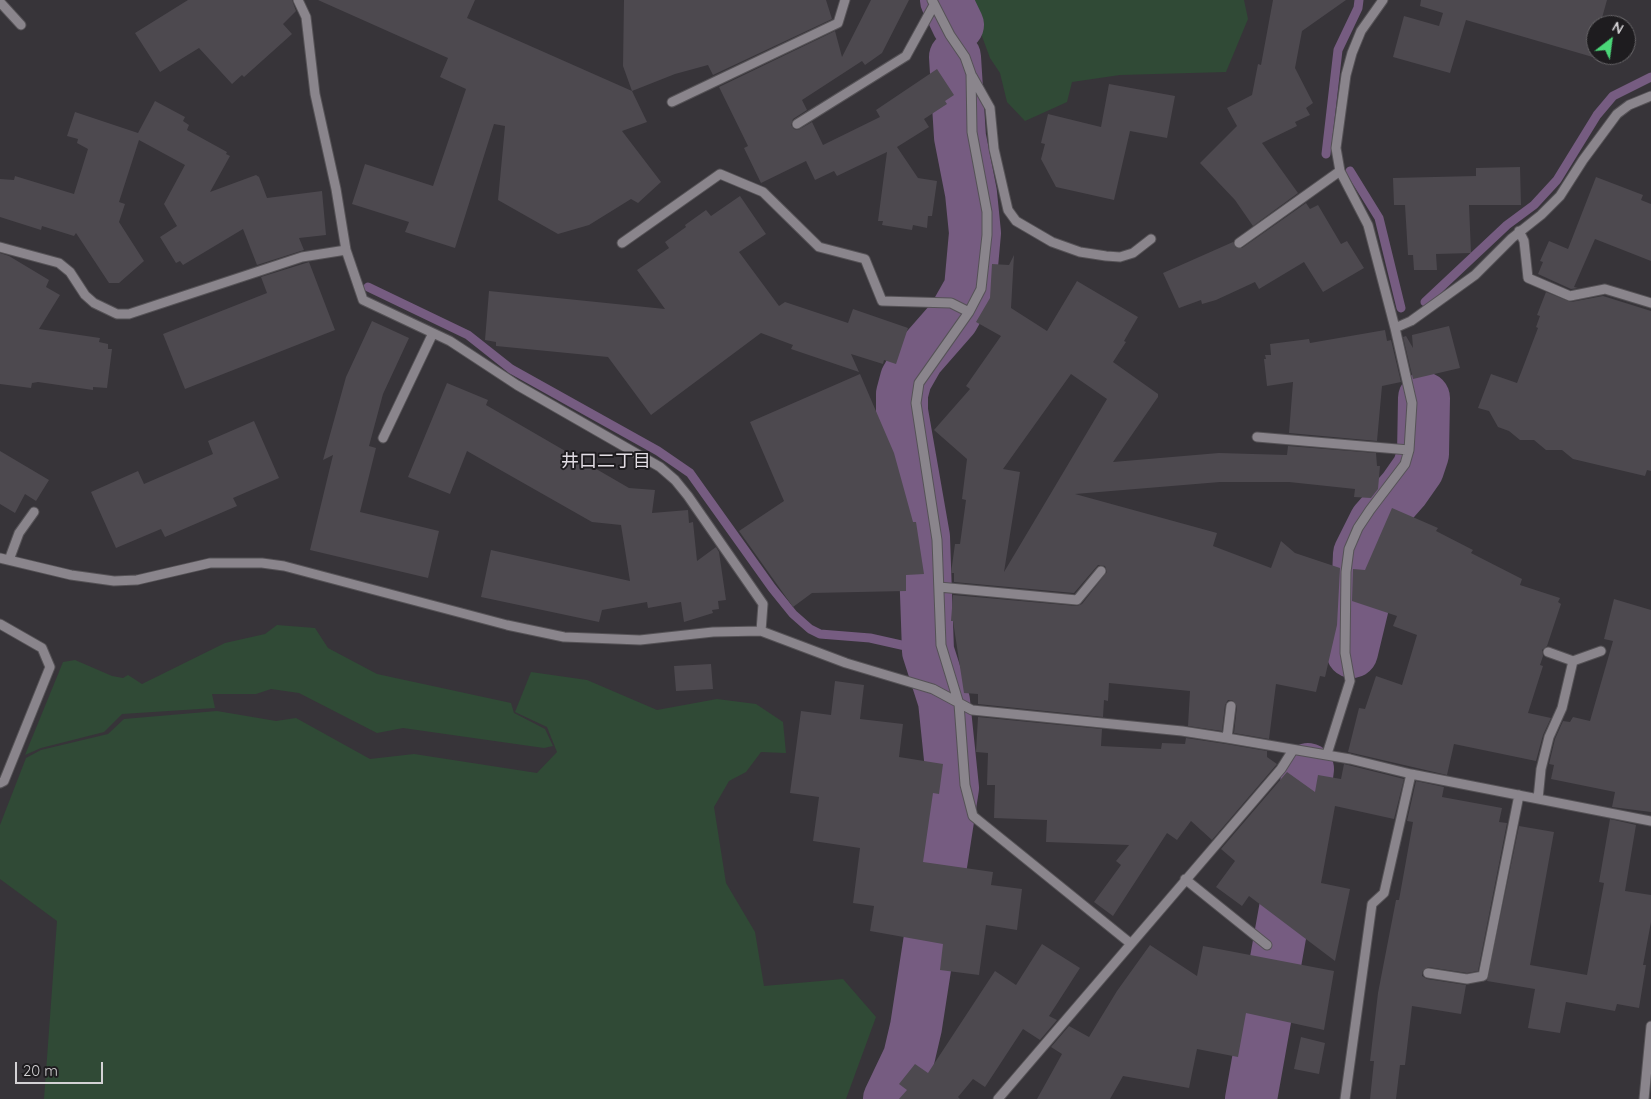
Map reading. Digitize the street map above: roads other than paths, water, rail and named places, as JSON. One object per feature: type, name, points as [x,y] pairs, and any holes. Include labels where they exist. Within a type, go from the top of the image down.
[{"type":"street","points":[[298,0],[306,18],[315,94],[336,189],[346,250],[363,300],[433,332],[466,350],[525,390],[650,461],[675,480],[763,604],[762,631]]},
{"type":"street","points":[[672,102],[838,23],[845,0]]},
{"type":"street","points":[[1327,754],[1350,681],[1345,654],[1346,572],[1349,549],[1370,510],[1405,464],[1409,450],[1412,404],[1395,328],[1368,225],[1340,171],[1336,148],[1346,75],[1360,31],[1383,0]]},
{"type":"street","points":[[0,2],[21,25]]},
{"type":"street","points":[[933,2],[950,35],[965,57],[971,74],[990,108],[994,149],[1008,210],[1016,221],[1052,242],[1080,252],[1106,256],[1120,257],[1134,253],[1151,239]]},
{"type":"street","points":[[797,124],[906,56],[933,2]]},
{"type":"street","points":[[971,74],[972,132],[987,212],[987,235],[981,289],[917,389],[916,403],[937,540],[941,645],[956,702],[965,785],[973,816],[1130,943]]},
{"type":"street","points":[[1395,328],[1411,321],[1475,275],[1519,232],[1541,215],[1560,196],[1616,114],[1629,105],[1651,96]]},
{"type":"street","points":[[1239,243],[1340,171]]},
{"type":"street","points":[[622,243],[720,174],[762,192],[819,248],[865,259],[882,301],[951,303],[967,310]]},
{"type":"street","points":[[1519,232],[1524,241],[1528,278],[1570,296],[1605,289],[1651,303]]},
{"type":"street","points":[[0,247],[58,263],[70,272],[85,295],[94,304],[117,314],[129,314],[302,257],[346,250]]},
{"type":"street","points":[[382,438],[433,332]]},
{"type":"street","points":[[1257,437],[1409,450]]},
{"type":"street","points":[[34,512],[19,533],[5,559],[72,575],[114,581],[137,580],[210,563],[262,562],[284,566],[507,625],[572,638],[640,640],[713,632],[762,631],[846,663],[933,689],[972,710],[1182,731],[1327,754],[1411,774],[1651,821]]},
{"type":"street","points":[[939,587],[1077,600],[1101,571]]},
{"type":"street","points":[[0,624],[42,648],[50,666],[4,781],[0,783]]},
{"type":"street","points":[[1548,652],[1573,661],[1601,651]]},
{"type":"street","points":[[1538,799],[1541,769],[1549,737],[1562,708],[1573,661]]},
{"type":"street","points":[[1227,738],[1231,706]]},
{"type":"street","points":[[998,1099],[1281,769],[1293,750]]},
{"type":"street","points":[[1345,1099],[1372,904],[1384,893],[1411,774]]},
{"type":"street","points":[[1428,973],[1467,980],[1483,976],[1519,795]]},
{"type":"street","points":[[1185,880],[1267,945]]},
{"type":"street","points":[[1644,1099],[1651,1026]]},
{"type":"waterway","points":[[946,0],[958,25]]},
{"type":"waterway","points":[[1326,154],[1338,50],[1358,8],[1359,0]]},
{"type":"waterway","points":[[889,1099],[909,1057],[916,1027],[953,788],[944,701],[928,651],[924,537],[902,411],[902,394],[906,379],[918,358],[953,318],[970,288],[975,233],[971,193],[960,137],[955,57]]},
{"type":"waterway","points":[[1425,302],[1507,225],[1534,205],[1557,180],[1597,115],[1613,96],[1651,77]]},
{"type":"waterway","points":[[1350,171],[1379,218],[1401,308]]},
{"type":"waterway","points":[[368,287],[468,335],[511,369],[658,451],[690,473],[772,588],[793,614],[810,629],[820,634],[870,638],[928,651]]},
{"type":"waterway","points":[[1352,652],[1364,602],[1358,577],[1359,554],[1375,522],[1404,489],[1418,469],[1423,454],[1424,398]]},
{"type":"waterway","points":[[1251,1099],[1303,808],[1308,769]]},
{"type":"district","name":"井口二丁目","points":[[606,462]]}]
